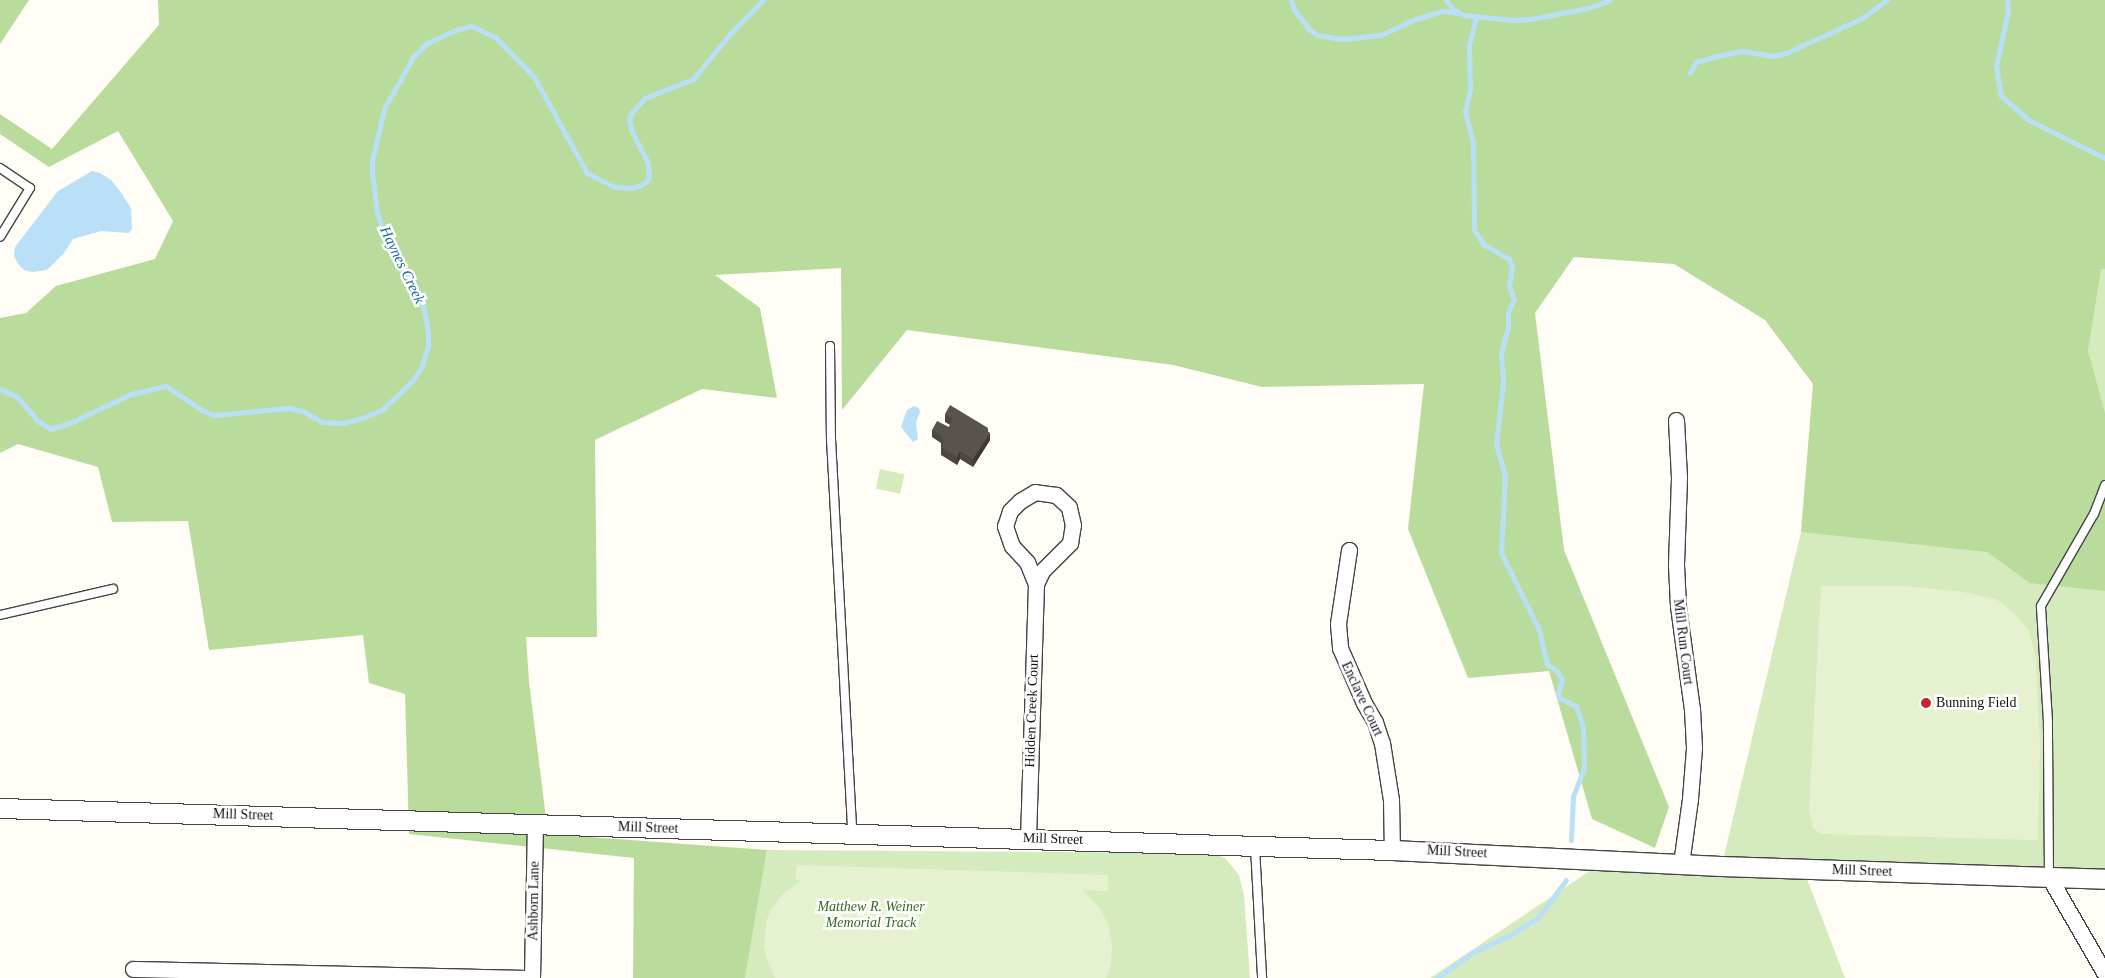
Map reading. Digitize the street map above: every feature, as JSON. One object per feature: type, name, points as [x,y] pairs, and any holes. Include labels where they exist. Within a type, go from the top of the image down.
[{"type":"street","name":"Mill Run Court","points":[[1676,420],[1679,478],[1676,565],[1678,606],[1692,709],[1694,748],[1690,800],[1681,864]]},
{"type":"street","name":"Hidden Creek Court","points":[[1028,838],[1036,584],[1042,571],[1070,543],[1073,525],[1069,507],[1056,495],[1035,492],[1020,500],[1010,511],[1005,526],[1012,546],[1027,562],[1036,584]]},
{"type":"street","name":"Enclave Court","points":[[1349,550],[1338,617],[1340,648],[1364,703],[1375,722],[1382,743],[1390,792],[1392,850]]},
{"type":"street","name":"Mill Street","points":[[0,808],[1392,850],[1681,864],[2105,879]]},
{"type":"street","name":"Ashborn Lane","points":[[530,978],[535,824]]},
{"type":"street","points":[[2049,877],[2105,974]]},
{"type":"street","points":[[132,969],[530,978]]},
{"type":"lane","points":[[0,168],[30,188],[0,237]]},
{"type":"lane","points":[[830,346],[831,439],[852,834]]},
{"type":"lane","points":[[2049,877],[2048,722],[2041,606],[2094,514],[2105,485]]},
{"type":"lane","points":[[0,615],[113,589]]},
{"type":"lane","points":[[1255,847],[1262,978]]},
{"type":"green space","points":[[0,0],[29,0],[0,44]]},
{"type":"green space","points":[[158,0],[2105,0],[2105,269],[2101,269],[2088,351],[2105,413],[2105,591],[2030,583],[1987,552],[1801,532],[1813,384],[1765,320],[1674,264],[1574,257],[1535,313],[1564,550],[1669,807],[1655,848],[1592,819],[1549,671],[1468,678],[1408,529],[1424,384],[1262,387],[1173,365],[907,330],[842,410],[841,268],[715,275],[760,308],[777,398],[702,389],[595,440],[597,637],[526,637],[529,682],[548,834],[767,850],[745,978],[633,978],[634,858],[409,834],[405,694],[369,683],[363,635],[209,650],[188,521],[112,522],[98,467],[18,444],[0,453],[0,318],[26,313],[56,286],[155,259],[173,221],[118,131],[49,167],[0,134],[0,114],[52,149],[159,25]]},
{"type":"green space","points":[[2105,0],[2105,873],[1804,871],[1845,978],[1430,978],[1612,856],[1723,860],[1801,532]]},
{"type":"green space","points":[[880,469],[904,474],[900,494],[876,489]]},
{"type":"green space","name":"Bunning Field","points":[[1821,586],[1905,586],[1963,592],[1996,599],[2013,612],[2029,631],[2036,658],[2040,747],[2038,840],[1821,834],[1813,828],[1809,810]]},
{"type":"green space","name":"Matthew R. Weiner Memorial Track","points":[[767,850],[1212,853],[1225,858],[1239,875],[1244,895],[1250,978],[745,978]]},
{"type":"green space","points":[[797,865],[1108,875],[1108,891],[1082,890],[1098,906],[1108,924],[1112,945],[1111,964],[1108,975],[1106,978],[775,978],[767,959],[764,945],[766,922],[770,911],[783,894],[802,880],[795,880]]},
{"type":"water","points":[[92,171],[100,173],[111,180],[122,194],[131,208],[132,229],[129,233],[101,231],[73,239],[64,253],[47,270],[32,272],[24,270],[14,256],[15,247],[58,191]]},
{"type":"water","points":[[914,406],[919,408],[920,412],[916,423],[918,439],[913,442],[901,427],[907,410]]},
{"type":"building","points":[[950,405],[988,428],[987,431],[990,433],[973,459],[960,451],[957,457],[941,447],[944,441],[941,439],[942,436],[932,430],[937,421],[949,427],[953,419],[945,414]]},
{"type":"waterway","name":"Haynes Creek","points":[[0,389],[17,397],[39,422],[51,429],[70,423],[131,394],[166,386],[202,410],[214,415],[289,408],[303,411],[322,422],[342,423],[360,419],[383,409],[412,381],[421,368],[428,346],[428,331],[423,306],[381,225],[377,213],[372,173],[372,161],[384,109],[413,57],[427,43],[459,29],[471,26],[495,37],[534,77],[587,173],[614,187],[631,188],[641,185],[648,180],[649,175],[648,163],[631,129],[629,119],[632,112],[645,98],[693,79],[730,34],[763,0]]},
{"type":"waterway","name":"Haynes Creek","points":[[1291,0],[1295,11],[1310,30],[1317,35],[1342,39],[1381,35],[1416,19],[1442,11],[1459,13]]},
{"type":"waterway","points":[[1446,0],[1453,9],[1463,15],[1513,20],[1531,19],[1588,8],[1610,0]]},
{"type":"waterway","points":[[1690,73],[1696,62],[1713,57],[1742,51],[1774,56],[1786,53],[1862,18],[1887,0]]},
{"type":"waterway","points":[[2007,0],[2008,11],[1996,66],[2001,96],[2027,119],[2105,158]]},
{"type":"waterway","points":[[1476,17],[1469,46],[1470,90],[1465,111],[1473,143],[1474,230],[1483,244],[1509,259],[1512,266],[1509,287],[1514,299],[1508,312],[1508,327],[1501,353],[1503,383],[1496,444],[1505,475],[1501,553],[1539,630],[1547,664],[1557,671],[1562,679],[1558,694],[1559,698],[1576,706],[1583,727],[1584,768],[1573,797],[1571,840]]},
{"type":"waterway","points":[[1437,978],[1472,953],[1512,934],[1538,918],[1566,880]]},
{"type":"place","name":"Bunning Field","points":[[1926,703]]}]
